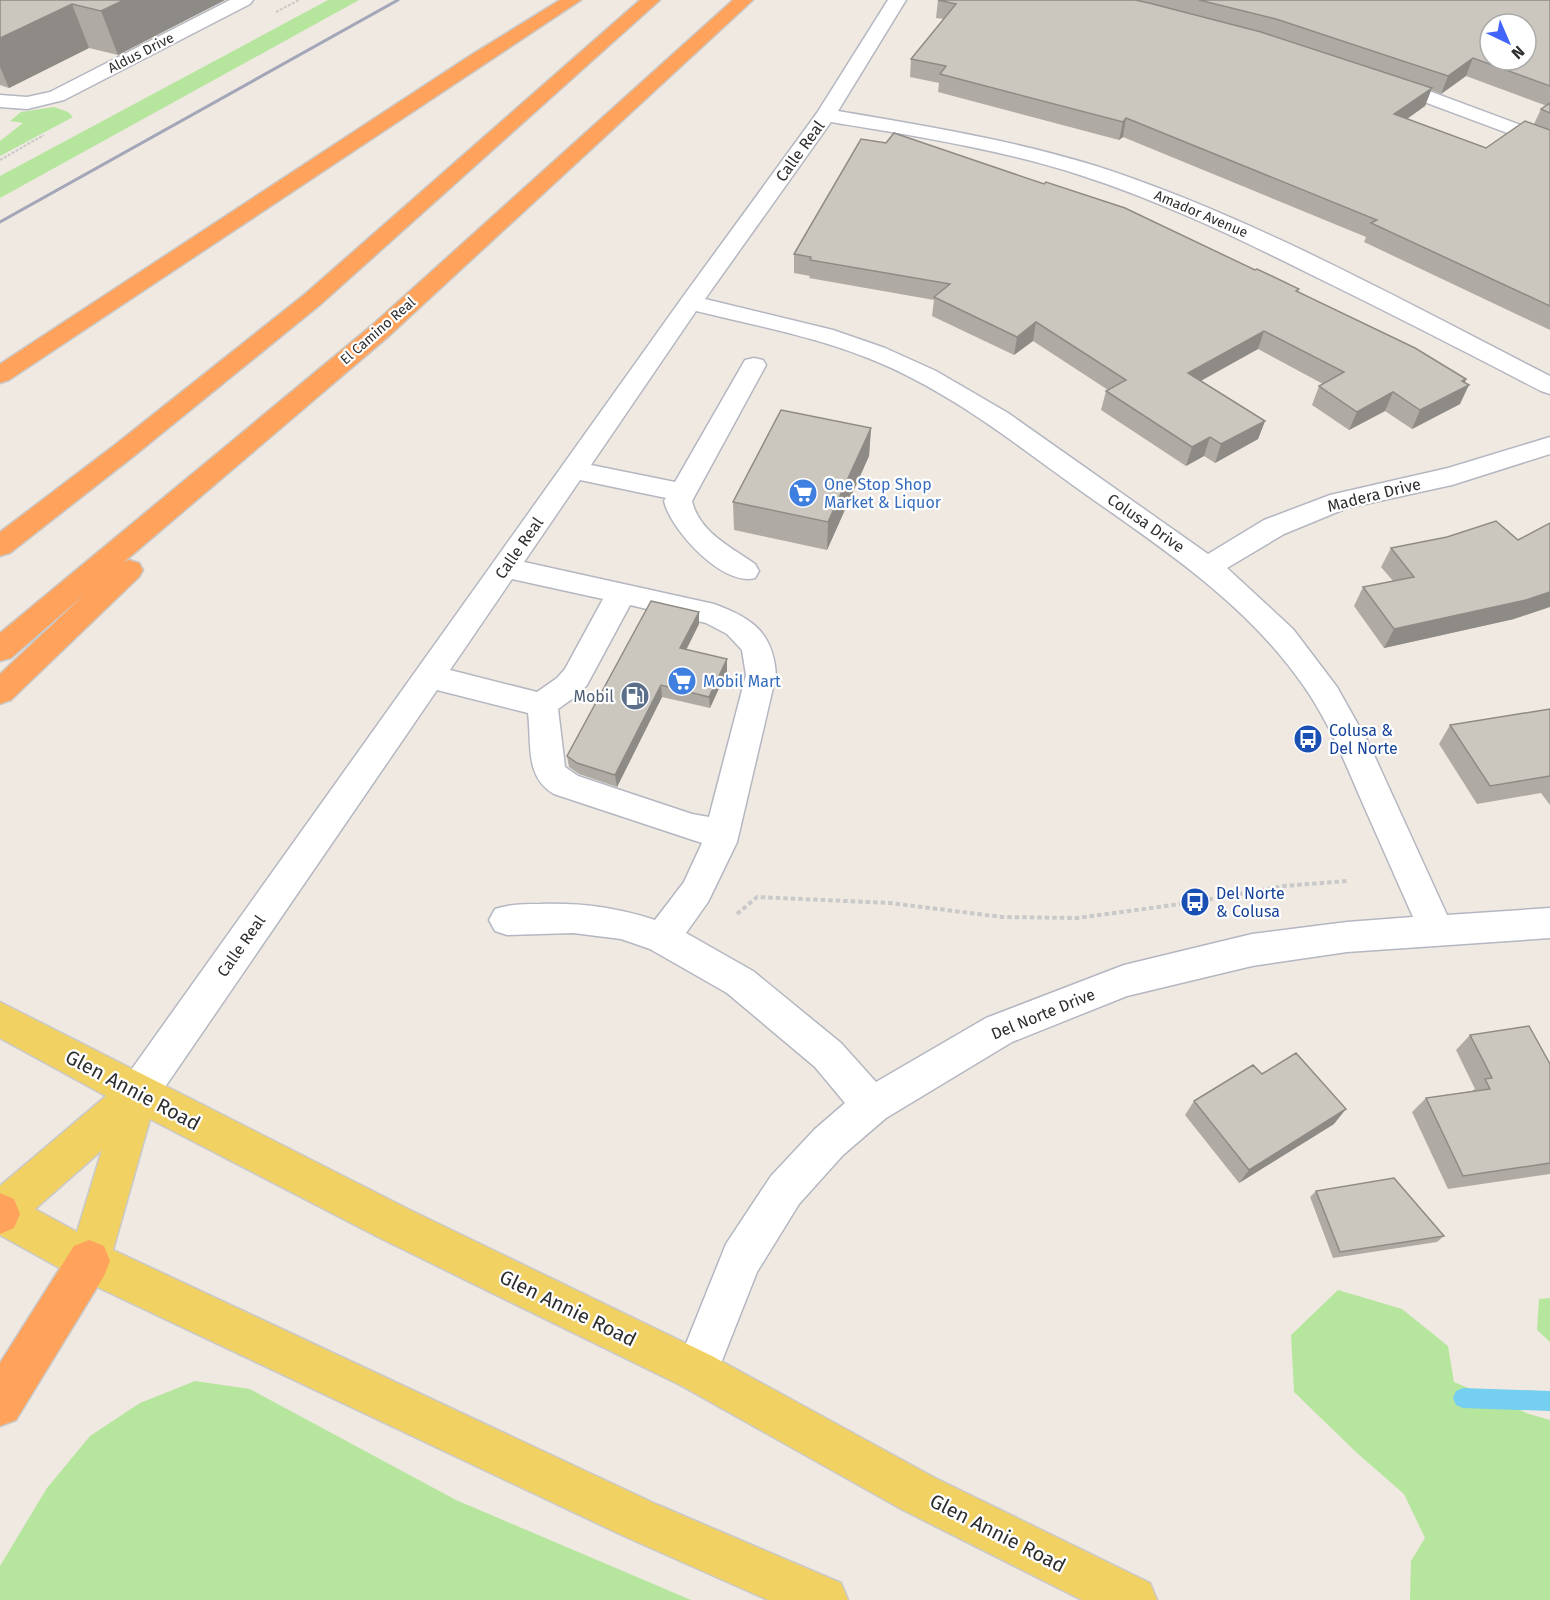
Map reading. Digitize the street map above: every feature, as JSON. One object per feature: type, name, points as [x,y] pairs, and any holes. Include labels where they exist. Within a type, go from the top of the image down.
[{"type":"highway","points":[[0,375],[469,65],[572,0]]},
{"type":"highway","points":[[0,546],[125,450],[313,299],[651,0]]},
{"type":"highway","name":"El Camino Real","points":[[0,650],[380,331],[744,0]]},
{"type":"highway","points":[[0,692],[380,331]]},
{"type":"highway","points":[[0,1404],[89,1261]]},
{"type":"main road","name":"Glen Annie Road","points":[[0,1019],[138,1093],[395,1224],[697,1371],[919,1494],[1133,1600]]},
{"type":"main road","points":[[138,1093],[0,1213],[89,1261],[642,1521],[824,1600]]},
{"type":"main road","points":[[89,1261],[138,1093]]},
{"type":"street","name":"Aldus Drive","points":[[0,102],[19,104],[57,96],[244,0]]},
{"type":"street","name":"Calle Real","points":[[138,1093],[690,303],[826,115],[897,0]]},
{"type":"street","points":[[1370,76],[1550,142]]},
{"type":"street","name":"Amador Avenue","points":[[826,115],[1009,149],[1089,171],[1161,196],[1204,213],[1285,252],[1550,386]]},
{"type":"street","name":"Colusa Drive","points":[[690,303],[806,330],[853,344],[912,369],[1009,426],[1208,567],[1252,604],[1306,665],[1347,730],[1437,932]]},
{"type":"street","points":[[745,571],[684,521],[679,511],[678,501],[754,365]]},
{"type":"street","name":"Madera Drive","points":[[1208,567],[1274,527],[1340,501],[1452,476],[1550,445]]},
{"type":"street","points":[[574,470],[682,492]]},
{"type":"street","points":[[505,568],[704,611],[734,624],[755,642],[761,658],[761,675],[722,833],[696,892],[662,938]]},
{"type":"street","points":[[541,705],[568,687],[576,677],[621,594]]},
{"type":"street","points":[[429,677],[510,695],[541,705],[546,716],[548,764],[553,776],[566,785],[682,824],[722,833]]},
{"type":"street","points":[[507,920],[573,918],[621,924],[662,938],[740,982],[828,1055],[872,1104]]},
{"type":"street","name":"Del Norte Drive","points":[[697,1371],[741,1259],[785,1190],[829,1142],[872,1104],[999,1030],[1124,981],[1252,950],[1347,937],[1550,924]]},
{"type":"path","points":[[737,914],[757,897],[890,903],[1002,917],[1077,918],[1195,902],[1284,886],[1347,881]]},
{"type":"green space","points":[[328,0],[359,0],[0,198],[0,176]]},
{"type":"green space","points":[[54,107],[68,112],[73,117],[0,156],[0,141],[23,123],[10,121],[21,112]]},
{"type":"green space","points":[[1338,1290],[1402,1309],[1448,1346],[1454,1382],[1529,1414],[1550,1420],[1550,1600],[1410,1600],[1411,1561],[1425,1538],[1404,1494],[1357,1453],[1294,1392],[1291,1335]]},
{"type":"green space","points":[[1550,1298],[1550,1342],[1537,1330],[1539,1299]]},
{"type":"green space","points":[[195,1381],[250,1389],[456,1500],[691,1600],[0,1600],[0,1566],[47,1488],[90,1436],[140,1403]]},
{"type":"building","points":[[0,0],[124,0],[101,11],[72,4],[0,38]]},
{"type":"building","points":[[938,0],[1135,0],[1261,32],[1432,88],[1394,114],[1486,148],[1525,121],[1550,130],[1550,306],[1371,223],[1377,220],[1126,118],[1123,122],[940,74],[946,66],[911,59],[956,4]]},
{"type":"building","points":[[1199,0],[1550,0],[1550,86],[1512,72],[1538,72],[1538,12],[1478,12],[1478,60],[1473,58],[1448,76],[1276,19]]},
{"type":"building","points":[[1550,103],[1550,113],[1541,109]]},
{"type":"building","points":[[894,133],[1044,184],[1046,182],[1125,208],[1299,289],[1296,291],[1415,348],[1466,379],[1462,381],[1469,385],[1420,410],[1393,392],[1357,412],[1319,386],[1344,372],[1264,331],[1188,373],[1265,421],[1221,444],[1210,437],[1192,447],[1106,391],[1126,380],[1036,322],[1017,337],[934,297],[950,284],[810,260],[811,257],[794,254],[861,139],[886,143]]},
{"type":"building","name":"One Stop Shop Market & Liquor","points":[[781,410],[871,428],[828,522],[733,502]]},
{"type":"building","points":[[1496,521],[1518,540],[1550,523],[1550,592],[1526,600],[1394,629],[1363,587],[1414,577],[1391,548],[1447,537]]},
{"type":"building","name":"Mobil","points":[[651,601],[699,612],[680,648],[727,659],[709,697],[661,685],[615,775],[577,763],[567,756]]},
{"type":"building","points":[[1550,709],[1550,776],[1490,786],[1450,725]]},
{"type":"building","points":[[1529,1026],[1550,1064],[1550,1163],[1463,1176],[1426,1098],[1490,1089],[1485,1079],[1492,1078],[1470,1035]]},
{"type":"building","points":[[1296,1053],[1346,1109],[1249,1170],[1194,1101],[1253,1065],[1262,1074]]},
{"type":"building","points":[[1394,1178],[1444,1236],[1340,1252],[1316,1191]]},
{"type":"waterway","points":[[1463,1398],[1550,1401]]},
{"type":"railway","points":[[0,222],[398,0]]},
{"type":"place","name":"One Stop Shop Market & Liquor","points":[[803,493]]},
{"type":"place","name":"Mobil Mart","points":[[682,681]]},
{"type":"place","name":"Mobil","points":[[635,696]]},
{"type":"place","name":"Colusa & Del Norte","points":[[1308,739]]},
{"type":"place","name":"Del Norte & Colusa","points":[[1195,902]]}]
